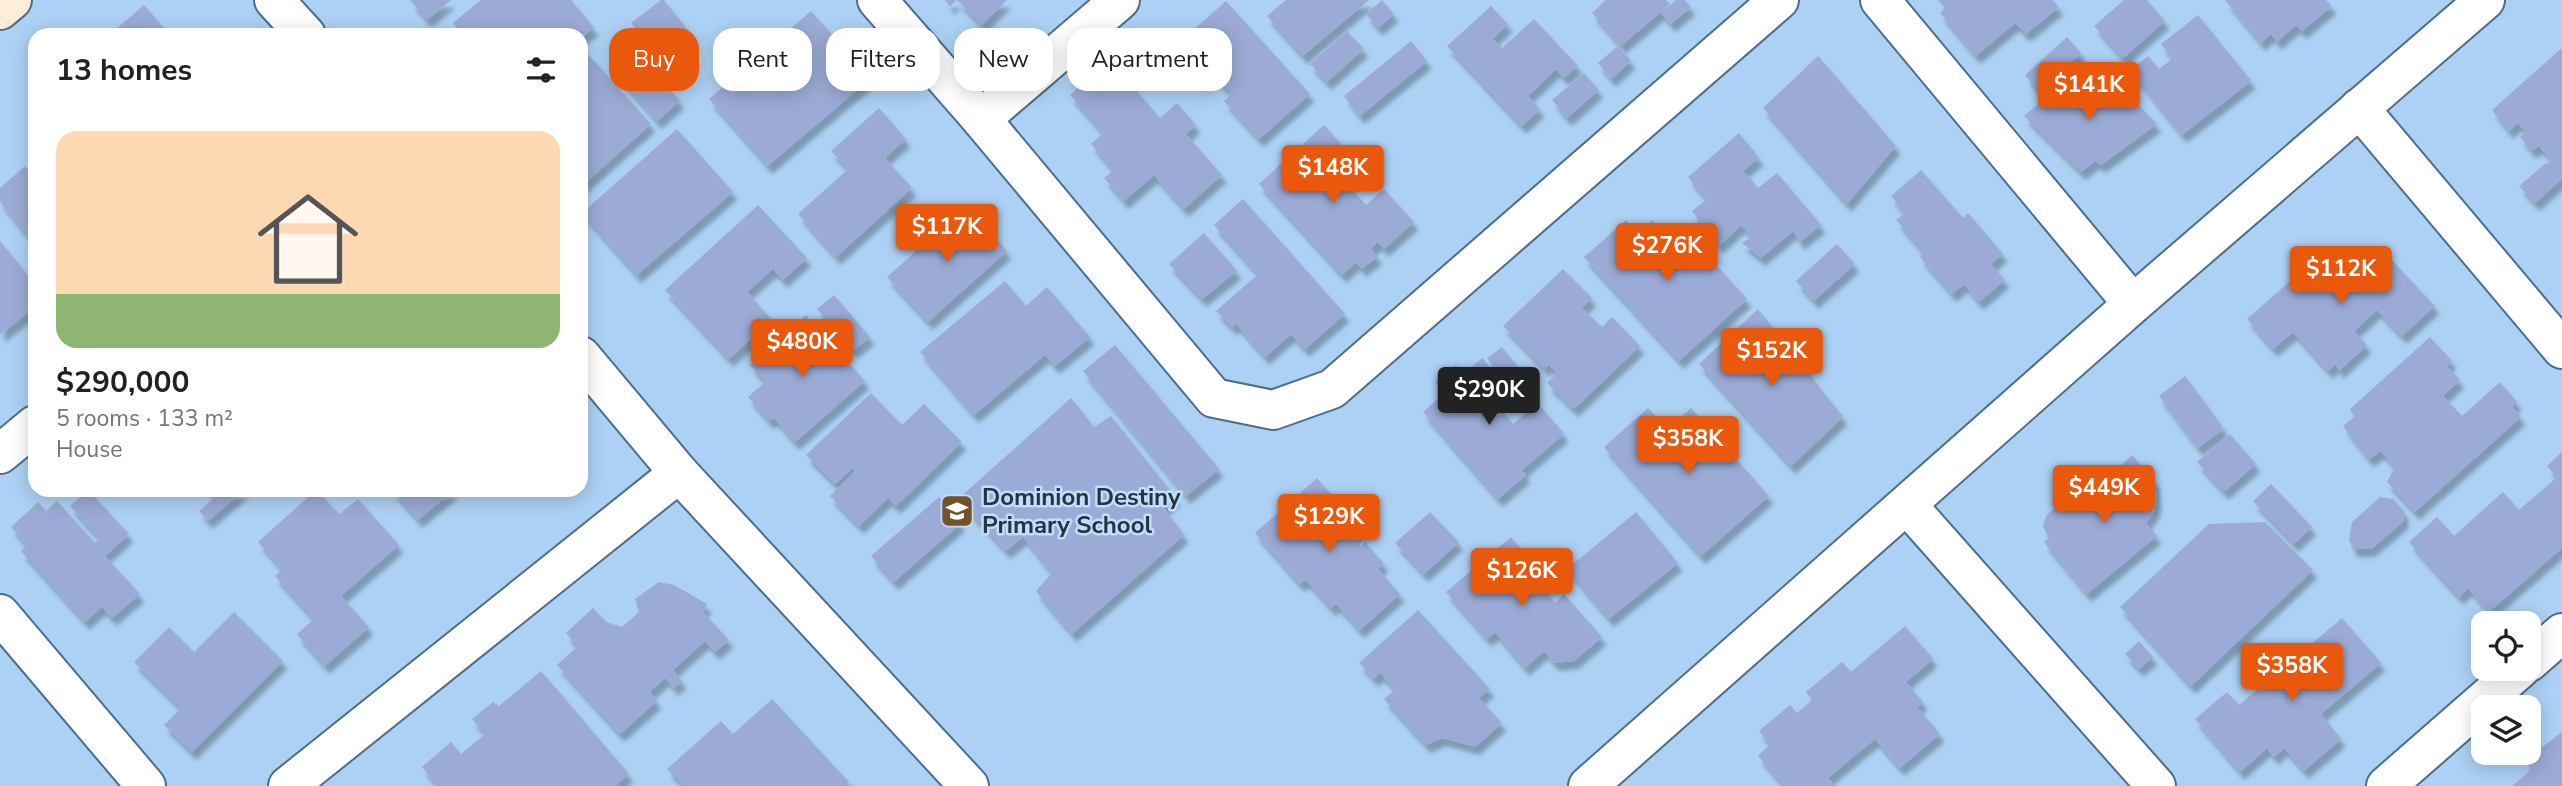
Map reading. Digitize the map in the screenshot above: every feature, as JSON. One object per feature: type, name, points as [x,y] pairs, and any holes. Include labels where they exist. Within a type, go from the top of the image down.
[{"type":"street","points":[[0,10],[12,0]]},
{"type":"street","points":[[274,0],[300,28]]},
{"type":"street","points":[[877,0],[981,119],[1214,398],[1273,410],[1332,389],[1779,0]]},
{"type":"street","points":[[981,119],[1121,0]]},
{"type":"street","points":[[1880,0],[2133,304]]},
{"type":"street","points":[[1588,786],[2133,304],[2485,0]]},
{"type":"street","points":[[2358,108],[2562,349]]},
{"type":"street","points":[[588,364],[679,473],[969,786]]},
{"type":"street","points":[[0,454],[28,431]]},
{"type":"street","points":[[288,786],[679,473]]},
{"type":"street","points":[[1907,505],[2156,786]]},
{"type":"street","points":[[0,614],[146,786]]},
{"type":"street","points":[[2541,651],[2562,633]]},
{"type":"street","points":[[2386,786],[2506,681]]},
{"type":"building","points":[[410,0],[451,0],[427,20]]},
{"type":"building","points":[[481,0],[571,0],[594,28],[588,33],[588,28],[457,28],[453,23]]},
{"type":"building","points":[[664,0],[686,28],[635,28],[631,23]]},
{"type":"building","points":[[945,0],[957,0],[950,6]]},
{"type":"building","points":[[957,0],[1007,0],[982,25]]},
{"type":"building","points":[[1286,0],[1369,0],[1303,56],[1267,16]]},
{"type":"building","points":[[1382,0],[1394,14],[1378,28],[1366,14]]},
{"type":"building","points":[[1606,0],[1666,0],[1670,4],[1621,46],[1592,13]]},
{"type":"building","points":[[1676,0],[1685,0],[1691,7],[1671,24],[1661,13]]},
{"type":"building","points":[[1938,0],[2053,0],[2059,7],[2026,34],[2015,23],[1976,56],[1940,13],[1945,8]]},
{"type":"building","points":[[2124,0],[2147,0],[2165,21],[2123,58],[2094,26]]},
{"type":"building","points":[[2225,0],[2326,0],[2332,6],[2302,31],[2296,25],[2277,42],[2271,34],[2261,43]]},
{"type":"building","points":[[1226,1],[1310,94],[1259,139],[1224,101],[1231,94],[1228,91],[1232,91],[1232,28],[1195,28]]},
{"type":"building","points":[[144,5],[164,28],[117,28]]},
{"type":"building","points":[[1491,6],[1508,24],[1493,39],[1502,48],[1534,19],[1578,66],[1564,78],[1556,69],[1528,96],[1540,109],[1522,126],[1447,46]]},
{"type":"building","points":[[811,11],[826,28],[826,91],[856,91],[768,166],[709,99],[718,91],[812,91],[812,28],[791,28]]},
{"type":"building","points":[[2198,15],[2251,81],[2182,135],[2130,70],[2148,56],[2159,69],[2173,58],[2161,44]]},
{"type":"building","points":[[1347,31],[1364,49],[1327,82],[1310,64]]},
{"type":"building","points":[[2067,37],[2081,53],[2039,91],[2025,75]]},
{"type":"building","points":[[1411,41],[1427,61],[1360,116],[1344,96]]},
{"type":"building","points":[[1618,46],[1631,61],[1611,79],[1598,63]]},
{"type":"building","points":[[2562,48],[2562,179],[2535,203],[2519,186],[2552,161],[2539,146],[2532,151],[2520,137],[2526,132],[2518,123],[2509,131],[2492,110]]},
{"type":"building","points":[[588,54],[609,77],[609,91],[621,91],[651,124],[588,181]]},
{"type":"building","points":[[1818,56],[1896,146],[1847,204],[1763,108]]},
{"type":"building","points":[[1584,73],[1599,90],[1567,118],[1552,100]]},
{"type":"building","points":[[2076,73],[2102,94],[2120,86],[2157,124],[2101,165],[2095,161],[2081,172],[2024,116]]},
{"type":"building","points":[[631,91],[671,91],[680,101],[657,121]]},
{"type":"building","points":[[1075,91],[1137,91],[1160,118],[1177,103],[1196,125],[1186,134],[1222,175],[1184,209],[1154,175],[1124,201],[1104,178],[1114,170],[1091,144],[1103,133],[1070,95]]},
{"type":"building","points":[[879,108],[906,139],[885,158],[912,188],[836,257],[798,214],[848,169],[831,151]]},
{"type":"building","points":[[1324,125],[1350,154],[1333,169],[1366,205],[1384,189],[1414,222],[1384,249],[1378,242],[1371,249],[1378,256],[1362,269],[1356,262],[1342,275],[1259,184]]},
{"type":"building","points":[[677,129],[733,192],[637,275],[588,220],[588,208]]},
{"type":"building","points":[[1739,133],[1759,158],[1743,171],[1758,188],[1777,173],[1821,225],[1800,242],[1793,231],[1761,258],[1742,243],[1751,237],[1741,225],[1719,246],[1692,211],[1707,199],[1688,177]]},
{"type":"building","points":[[25,166],[28,170],[28,236],[0,202],[0,188]]},
{"type":"building","points":[[1921,170],[1963,218],[1968,213],[2003,254],[1991,264],[2005,280],[1979,302],[1964,284],[1952,294],[1920,257],[1923,251],[1896,220],[1905,213],[1891,196]]},
{"type":"building","points":[[1243,199],[1345,314],[1305,349],[1291,334],[1265,357],[1236,324],[1232,327],[1216,311],[1258,274],[1214,225]]},
{"type":"building","points":[[758,205],[807,258],[783,280],[773,269],[747,292],[772,320],[729,359],[665,290]]},
{"type":"building","points":[[966,206],[1007,251],[928,322],[887,277]]},
{"type":"building","points":[[1626,220],[1638,233],[1652,220],[1666,234],[1678,223],[1747,299],[1679,361],[1584,257]]},
{"type":"building","points":[[1204,233],[1237,271],[1202,299],[1169,264]]},
{"type":"building","points":[[0,241],[28,275],[28,313],[0,335]]},
{"type":"building","points":[[1837,244],[1855,264],[1814,301],[1796,281]]},
{"type":"building","points":[[2347,247],[2356,251],[2366,266],[2383,251],[2435,306],[2402,336],[2377,310],[2354,331],[2367,345],[2339,371],[2336,364],[2328,371],[2293,332],[2273,349],[2247,319],[2307,266],[2316,276],[2325,267],[2327,257],[2333,251]]},
{"type":"building","points":[[1563,269],[1592,298],[1582,308],[1602,327],[1612,317],[1640,346],[1574,409],[1547,383],[1557,373],[1549,365],[1545,369],[1503,326]]},
{"type":"building","points":[[1005,281],[1026,306],[1047,287],[1090,337],[1055,366],[1045,355],[974,415],[920,352]]},
{"type":"building","points":[[834,295],[870,337],[853,351],[817,309]]},
{"type":"building","points":[[1758,309],[1843,417],[1791,466],[1699,364]]},
{"type":"building","points":[[806,315],[865,381],[795,442],[774,418],[769,421],[748,397],[765,382],[750,365]]},
{"type":"building","points":[[2430,337],[2452,361],[2447,366],[2460,380],[2443,396],[2462,416],[2500,382],[2517,402],[2512,407],[2521,417],[2415,512],[2387,482],[2395,467],[2381,451],[2369,459],[2343,426],[2354,417],[2350,409]]},
{"type":"building","points":[[1115,345],[1219,469],[1186,496],[1083,371]]},
{"type":"building","points":[[1502,347],[1520,369],[1505,381],[1487,358]]},
{"type":"building","points":[[1482,358],[1506,386],[1491,398],[1513,424],[1538,403],[1564,434],[1522,470],[1526,475],[1498,499],[1423,412],[1444,393],[1435,382],[1456,365],[1464,374]]},
{"type":"building","points":[[2185,376],[2224,429],[2198,448],[2159,396]]},
{"type":"building","points":[[871,393],[902,425],[924,404],[962,442],[896,506],[888,498],[859,526],[830,496],[855,471],[853,468],[835,484],[806,455]]},
{"type":"building","points":[[1071,398],[1094,427],[1111,416],[1176,498],[1164,508],[1184,535],[1072,634],[1036,591],[1052,573],[1023,537],[1006,551],[958,499]]},
{"type":"building","points":[[1648,408],[1667,429],[1691,408],[1769,496],[1701,556],[1604,447]]},
{"type":"building","points":[[2230,434],[2256,464],[2224,492],[2197,462]]},
{"type":"building","points":[[2562,452],[2562,548],[2490,611],[2468,588],[2459,597],[2409,542],[2437,517],[2454,536],[2503,492],[2519,510],[2557,477],[2547,466]]},
{"type":"building","points":[[2132,455],[2155,480],[2157,502],[2146,523],[2157,536],[2087,594],[2044,542],[2049,538],[2043,526],[2046,516],[2071,492],[2081,502]]},
{"type":"building","points":[[1317,478],[1361,528],[1352,536],[1361,546],[1365,542],[1384,564],[1378,569],[1400,594],[1360,630],[1336,604],[1331,608],[1306,580],[1300,584],[1255,533]]},
{"type":"building","points":[[2271,484],[2312,527],[2294,544],[2253,501]]},
{"type":"building","points":[[80,497],[95,497],[129,534],[105,556],[140,594],[112,618],[102,607],[85,622],[21,551],[27,546],[11,527],[38,502],[46,511],[57,501],[95,543],[100,539],[70,506]]},
{"type":"building","points":[[211,497],[236,497],[208,521],[199,511],[213,499]]},
{"type":"building","points":[[308,497],[323,497],[339,514],[358,499],[399,545],[341,596],[369,627],[325,666],[297,634],[314,619],[275,576],[282,569],[258,542]]},
{"type":"building","points":[[398,497],[446,497],[418,520]]},
{"type":"building","points":[[939,497],[961,523],[894,582],[871,556]]},
{"type":"building","points":[[2380,497],[2393,499],[2404,511],[2404,521],[2371,549],[2353,549],[2349,540],[2352,522]]},
{"type":"building","points":[[1430,512],[1459,542],[1424,574],[1395,543]]},
{"type":"building","points":[[1636,512],[1678,563],[1609,619],[1567,569]]},
{"type":"building","points":[[2265,522],[2313,570],[2191,686],[2120,607],[2209,524]]},
{"type":"building","points":[[1511,537],[1550,582],[1542,588],[1555,603],[1564,594],[1602,637],[1574,661],[1554,663],[1544,651],[1525,668],[1495,632],[1487,639],[1446,592]]},
{"type":"building","points":[[659,582],[674,585],[707,604],[703,612],[729,640],[715,652],[705,641],[673,670],[682,681],[674,688],[665,678],[650,692],[657,701],[620,734],[557,665],[578,646],[566,633],[593,608],[606,622],[622,627],[639,612],[635,599]]},
{"type":"building","points":[[1418,610],[1490,689],[1479,698],[1502,723],[1475,747],[1442,738],[1426,745],[1384,699],[1395,689],[1380,673],[1374,679],[1359,663]]},
{"type":"building","points":[[234,612],[283,661],[192,752],[164,725],[181,708],[134,662],[169,627],[194,652]]},
{"type":"building","points":[[2342,618],[2381,663],[2321,714],[2341,739],[2304,771],[2284,748],[2274,757],[2267,748],[2240,772],[2195,719],[2227,692],[2239,705]]},
{"type":"building","points":[[1905,626],[1933,659],[1906,682],[1923,702],[1917,707],[1940,734],[1900,768],[1875,739],[1828,778],[1835,786],[1784,786],[1758,756],[1770,744],[1759,731],[1790,705],[1797,713],[1812,700],[1806,692],[1842,662],[1851,672]]},
{"type":"building","points":[[2139,641],[2153,657],[2139,669],[2125,654]]},
{"type":"building","points":[[541,671],[629,774],[615,786],[437,786],[422,767],[451,742],[461,754],[485,734],[472,719],[493,702],[499,706]]},
{"type":"building","points":[[772,699],[849,782],[845,786],[684,786],[667,769],[721,721],[733,734]]},
{"type":"building","points":[[2562,732],[2562,786],[2512,786],[2532,769],[2528,765],[2541,765],[2541,748]]},
{"type":"place","name":"Dominion Destiny Primary School","points":[[957,511]]}]
